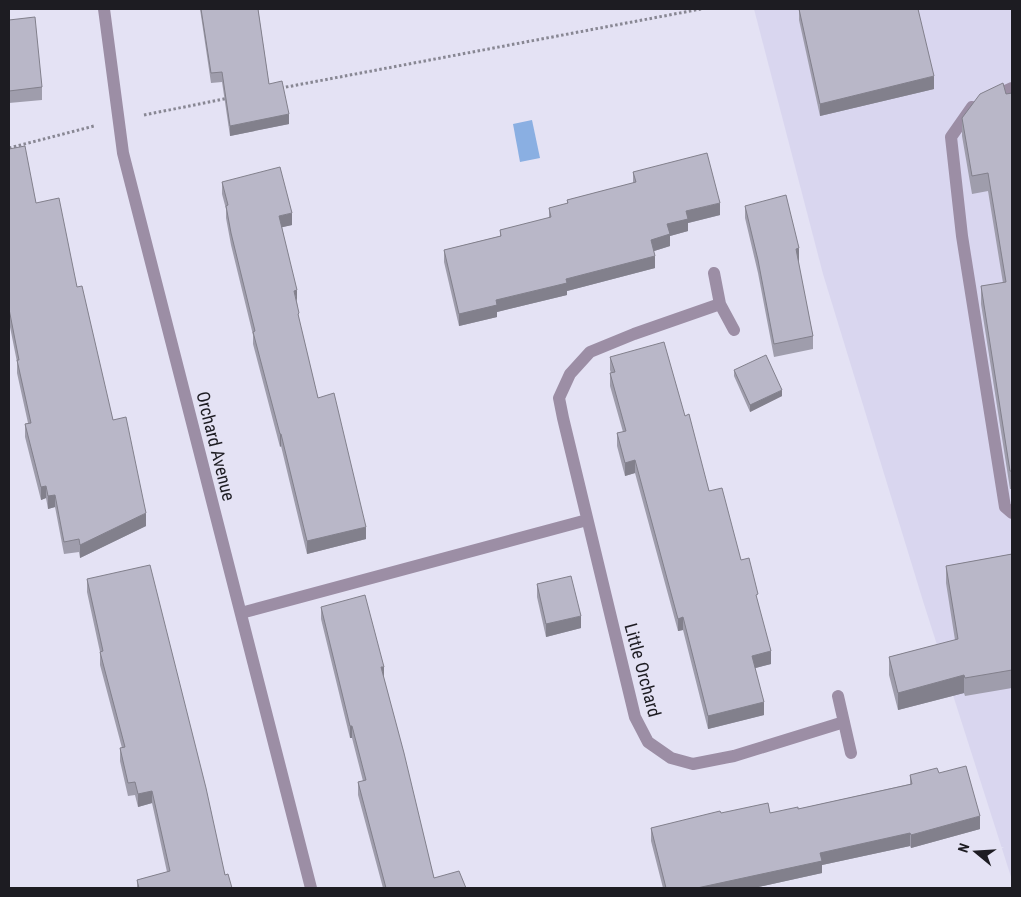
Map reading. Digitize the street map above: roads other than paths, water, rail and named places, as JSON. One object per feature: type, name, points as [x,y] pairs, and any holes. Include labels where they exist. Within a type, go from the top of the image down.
[{"type":"street","name":"Orchard Avenue","points":[[104,9],[122,153],[312,888]]},
{"type":"street","points":[[1012,88],[974,104],[951,137],[962,236],[1005,507],[1012,513]]},
{"type":"street","points":[[714,273],[720,304],[734,330]]},
{"type":"street","name":"Little Orchard","points":[[720,304],[634,334],[590,352],[570,374],[559,398],[635,716],[648,742],[671,758],[693,764],[734,756],[844,722]]},
{"type":"street","points":[[241,613],[588,520]]},
{"type":"street","points":[[838,696],[851,753]]},
{"type":"water","points":[[532,120],[540,158],[520,162],[513,124]]}]
